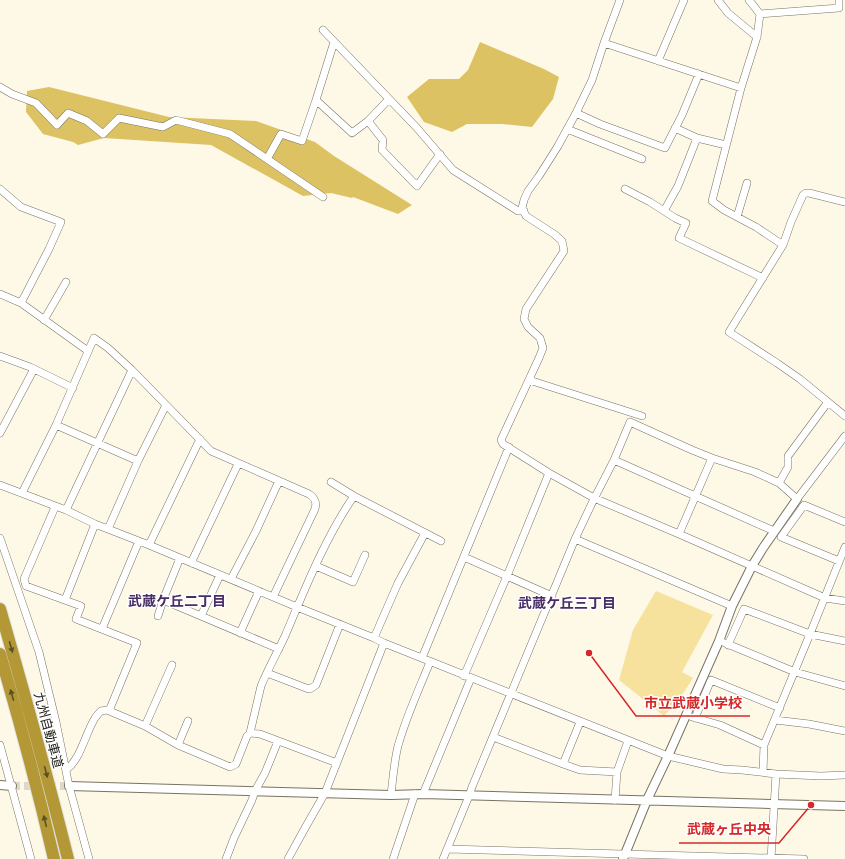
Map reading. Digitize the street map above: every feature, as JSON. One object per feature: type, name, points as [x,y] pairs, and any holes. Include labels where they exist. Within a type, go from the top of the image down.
[{"type":"highway","name":"九州自動車道","points":[[0,609],[30,712],[68,859]]},
{"type":"highway","name":"九州自動車道","points":[[0,654],[39,795],[54,859]]},
{"type":"street","points":[[620,0],[592,80],[567,129],[543,170],[528,191],[524,200],[522,208],[526,216],[562,241],[564,251],[526,309],[524,319],[528,327],[540,338],[543,348],[501,440],[503,444],[549,474],[594,498],[825,598],[845,601]]},
{"type":"street","points":[[658,61],[684,0]]},
{"type":"street","points":[[718,0],[728,13],[758,37]]},
{"type":"street","points":[[749,0],[760,14],[758,37],[726,145],[712,201],[724,210],[756,227],[783,246]]},
{"type":"street","points":[[760,14],[839,8],[839,0]]},
{"type":"street","points":[[323,30],[417,128],[453,170],[518,212],[524,211]]},
{"type":"street","points":[[267,159],[281,134],[302,141],[334,42]]},
{"type":"street","points":[[604,43],[742,88]]},
{"type":"street","points":[[576,113],[607,127],[665,148],[699,74]]},
{"type":"street","points":[[0,86],[12,94],[36,103],[57,125],[68,113],[87,121],[103,134],[119,118],[163,127],[176,120],[230,134],[323,197]]},
{"type":"street","points":[[316,100],[352,133],[368,121],[389,99]]},
{"type":"street","points":[[368,121],[383,140],[382,150],[417,186],[440,154]]},
{"type":"street","points":[[675,128],[697,138],[726,145]]},
{"type":"street","points":[[567,129],[642,159]]},
{"type":"street","points":[[664,211],[678,186],[697,138]]},
{"type":"street","points":[[737,217],[747,183]]},
{"type":"street","points":[[0,189],[21,207],[60,222],[49,249],[21,304]]},
{"type":"street","points":[[625,189],[686,223],[679,238],[763,278]]},
{"type":"street","points":[[845,202],[809,192],[802,195],[783,246],[729,332],[800,379],[845,416]]},
{"type":"street","points":[[44,320],[66,282]]},
{"type":"street","points":[[0,294],[21,304],[88,351]]},
{"type":"street","points":[[22,493],[73,388],[94,338],[108,348],[132,370],[211,451],[309,494],[315,500],[315,509],[273,597]]},
{"type":"street","points":[[0,356],[34,369],[73,388]]},
{"type":"street","points":[[0,433],[34,369]]},
{"type":"street","points":[[66,510],[132,370]]},
{"type":"street","points":[[529,380],[642,416]]},
{"type":"street","points":[[778,483],[788,467],[788,456],[828,402]]},
{"type":"street","points":[[108,529],[138,461],[166,404]]},
{"type":"street","points":[[443,859],[575,539],[614,460],[630,422],[712,458],[755,472],[778,483],[796,499]]},
{"type":"street","points":[[56,424],[138,461]]},
{"type":"street","points":[[624,857],[647,800],[719,641],[732,606],[752,566],[762,548],[796,499],[845,436]]},
{"type":"street","points":[[149,545],[200,439]]},
{"type":"street","points":[[422,658],[509,447]]},
{"type":"street","points":[[679,534],[712,458]]},
{"type":"street","points":[[614,460],[774,531]]},
{"type":"street","points":[[191,563],[238,464]]},
{"type":"street","points":[[393,859],[549,474]]},
{"type":"street","points":[[231,579],[256,531],[279,481]]},
{"type":"street","points":[[331,482],[354,496],[441,541]]},
{"type":"street","points":[[0,485],[66,510],[96,524],[430,662],[668,756],[723,769],[776,774],[821,776],[845,775]]},
{"type":"street","points":[[66,770],[70,767],[79,752],[96,717],[102,710],[145,726],[178,745],[230,767],[236,764],[247,736],[250,733],[261,686],[279,650],[297,607],[328,541],[354,496]]},
{"type":"street","points":[[839,561],[781,537],[804,505],[845,522]]},
{"type":"street","points":[[55,507],[24,579],[26,586],[81,606],[76,619],[137,643],[108,711]]},
{"type":"street","points":[[65,600],[96,524]]},
{"type":"street","points":[[374,638],[398,584],[426,533]]},
{"type":"street","points":[[0,538],[39,652],[56,722],[69,786],[89,859]]},
{"type":"street","points":[[575,539],[732,606]]},
{"type":"street","points":[[102,630],[139,541]]},
{"type":"street","points":[[764,772],[764,745],[845,547]]},
{"type":"street","points":[[316,566],[353,582],[365,555]]},
{"type":"street","points":[[464,557],[552,596]]},
{"type":"street","points":[[158,616],[180,558]]},
{"type":"street","points":[[201,616],[220,575]]},
{"type":"street","points":[[240,633],[259,591]]},
{"type":"street","points":[[163,600],[279,650]]},
{"type":"street","points":[[728,645],[744,609],[810,634],[845,641]]},
{"type":"street","points":[[267,673],[310,689],[316,685],[340,624]]},
{"type":"street","points":[[719,641],[795,672],[845,686]]},
{"type":"street","points":[[288,859],[325,793],[384,643]]},
{"type":"street","points":[[391,795],[394,763],[398,746],[430,662]]},
{"type":"street","points":[[145,726],[172,665]]},
{"type":"street","points":[[695,718],[711,680],[780,708]]},
{"type":"street","points":[[686,715],[720,725],[764,745]]},
{"type":"street","points":[[775,720],[809,724],[845,731]]},
{"type":"street","points":[[178,745],[188,721]]},
{"type":"street","points":[[563,764],[580,722]]},
{"type":"street","points":[[250,733],[260,734],[337,763]]},
{"type":"street","points":[[493,737],[580,770],[617,772]]},
{"type":"street","points":[[614,800],[617,772],[628,740]]},
{"type":"street","points":[[226,859],[278,741]]},
{"type":"street","points":[[0,745],[31,859]]},
{"type":"street","points":[[771,859],[776,774]]},
{"type":"street","points":[[0,785],[12,786]]},
{"type":"street","points":[[69,786],[845,806]]},
{"type":"street","points":[[448,849],[624,857],[804,859]]},
{"type":"shaded area","points":[[480,42],[544,69],[559,77],[553,99],[532,127],[502,124],[467,124],[452,132],[424,122],[407,97],[429,79],[459,79],[468,70]]},
{"type":"shaded area","points":[[49,87],[169,117],[256,121],[315,142],[334,156],[412,205],[398,214],[353,197],[331,193],[303,196],[211,145],[104,138],[78,145],[73,142],[43,134],[26,112],[27,91]]},
{"type":"shaded area","points":[[656,591],[713,615],[682,672],[693,678],[684,692],[664,716],[619,680],[633,630]]},
{"type":"tunnel","points":[[12,786],[69,786]]},
{"type":"place","name":"市立武蔵小学校","points":[[589,653]]},
{"type":"place","name":"武蔵ヶ丘中央","points":[[811,805]]},
{"type":"district","name":"武蔵ケ丘二丁目","points":[[177,601]]},
{"type":"district","name":"武蔵ケ丘三丁目","points":[[567,603]]}]
